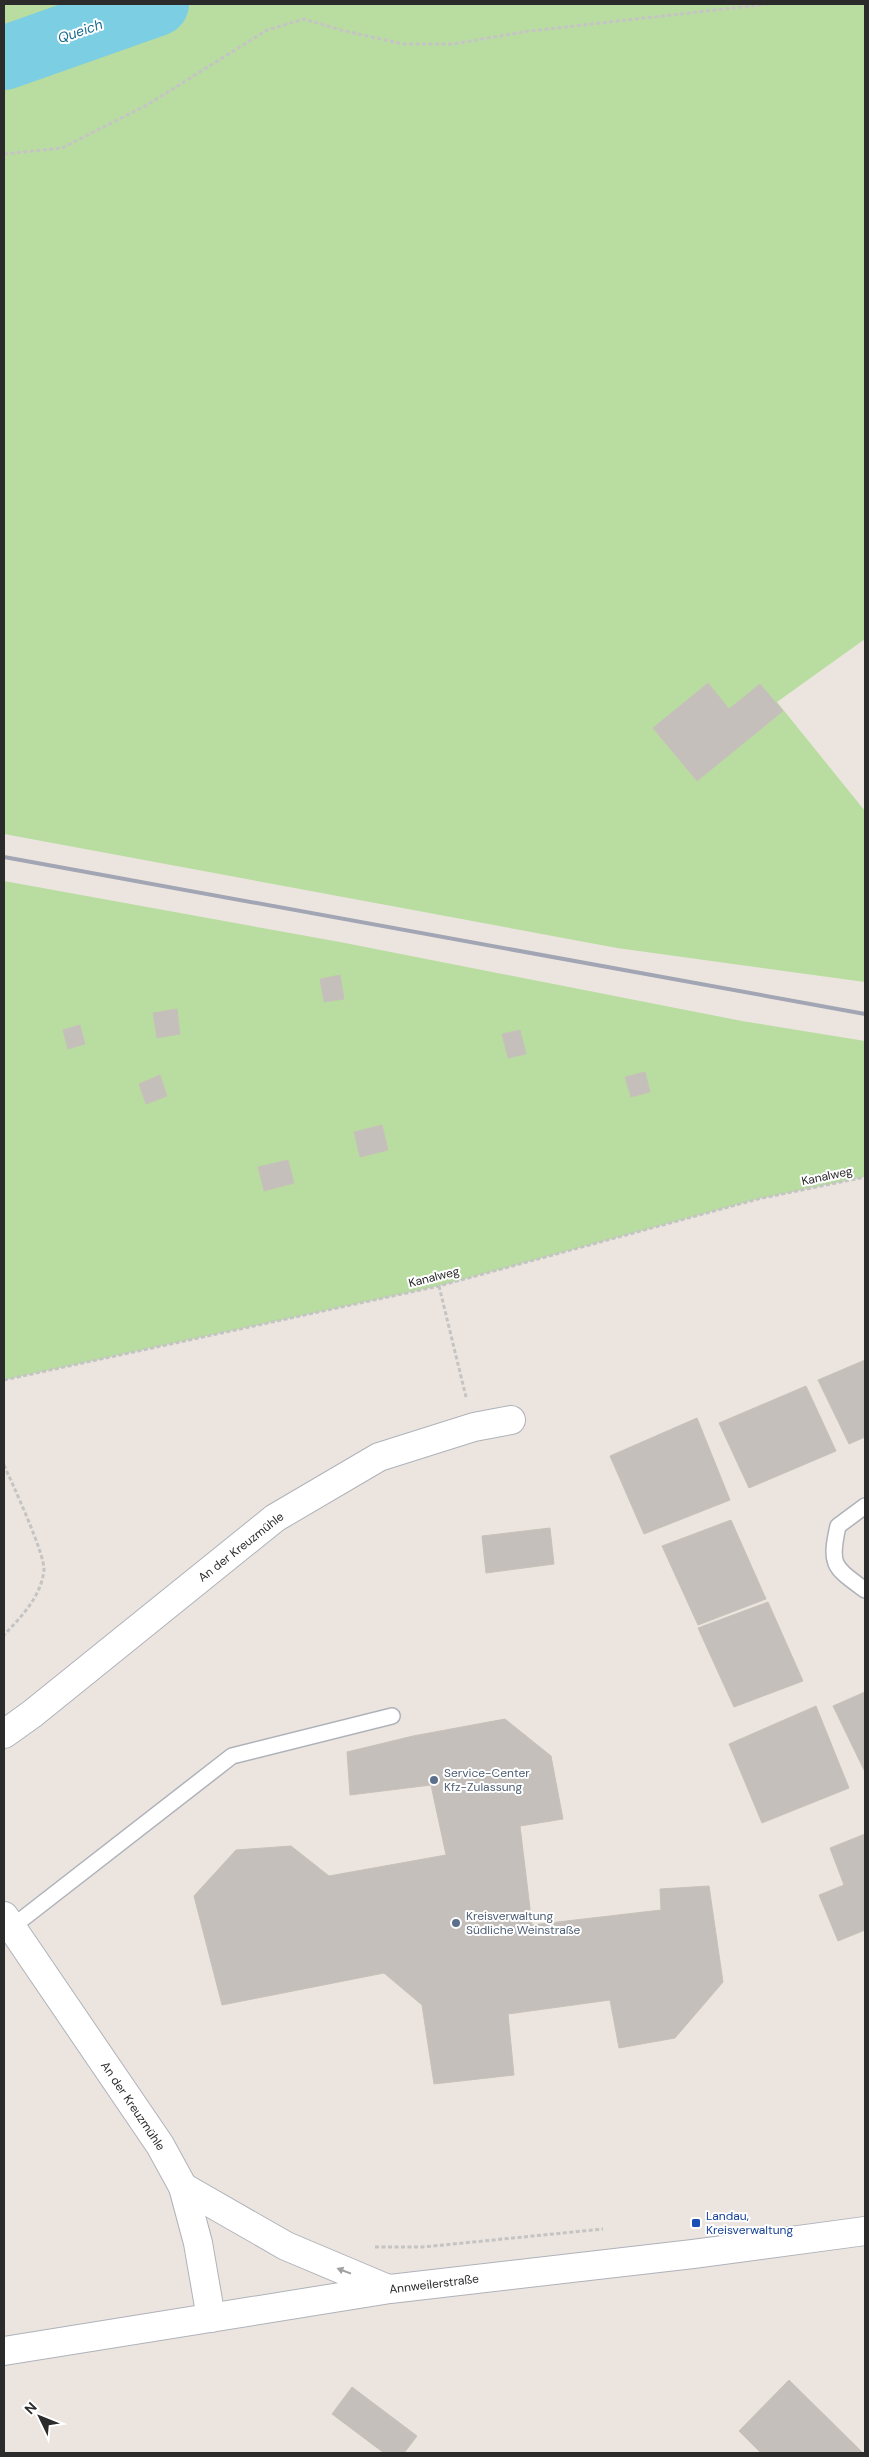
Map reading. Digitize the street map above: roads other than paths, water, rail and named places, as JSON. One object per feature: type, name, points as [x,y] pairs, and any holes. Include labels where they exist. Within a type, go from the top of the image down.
[{"type":"street","name":"An der Kreuzmühle","points":[[4,1734],[32,1714],[275,1518],[379,1457],[474,1427],[511,1420]]},
{"type":"street","name":"An der Kreuzmühle","points":[[8,1922],[160,2145],[183,2187],[198,2243],[211,2318]]},
{"type":"street","points":[[183,2187],[286,2246],[390,2289]]},
{"type":"street","name":"Annweilerstraße","points":[[4,2351],[390,2289],[693,2254],[865,2231]]},
{"type":"lane","points":[[865,1506],[838,1526],[833,1550],[838,1571],[865,1590]]},
{"type":"lane","points":[[8,1922],[232,1756],[392,1716]]},
{"type":"waterway","name":"Queich","points":[[4,58],[157,4]]},
{"type":"railway","points":[[4,857],[865,1014]]},
{"type":"place","name":"Service-Center Kfz-Zulassung","points":[[434,1780]]},
{"type":"place","name":"Kreisverwaltung Südliche Weinstraße","points":[[456,1923]]},
{"type":"place","name":"Landau, Kreisverwaltung","points":[[696,2223]]}]
